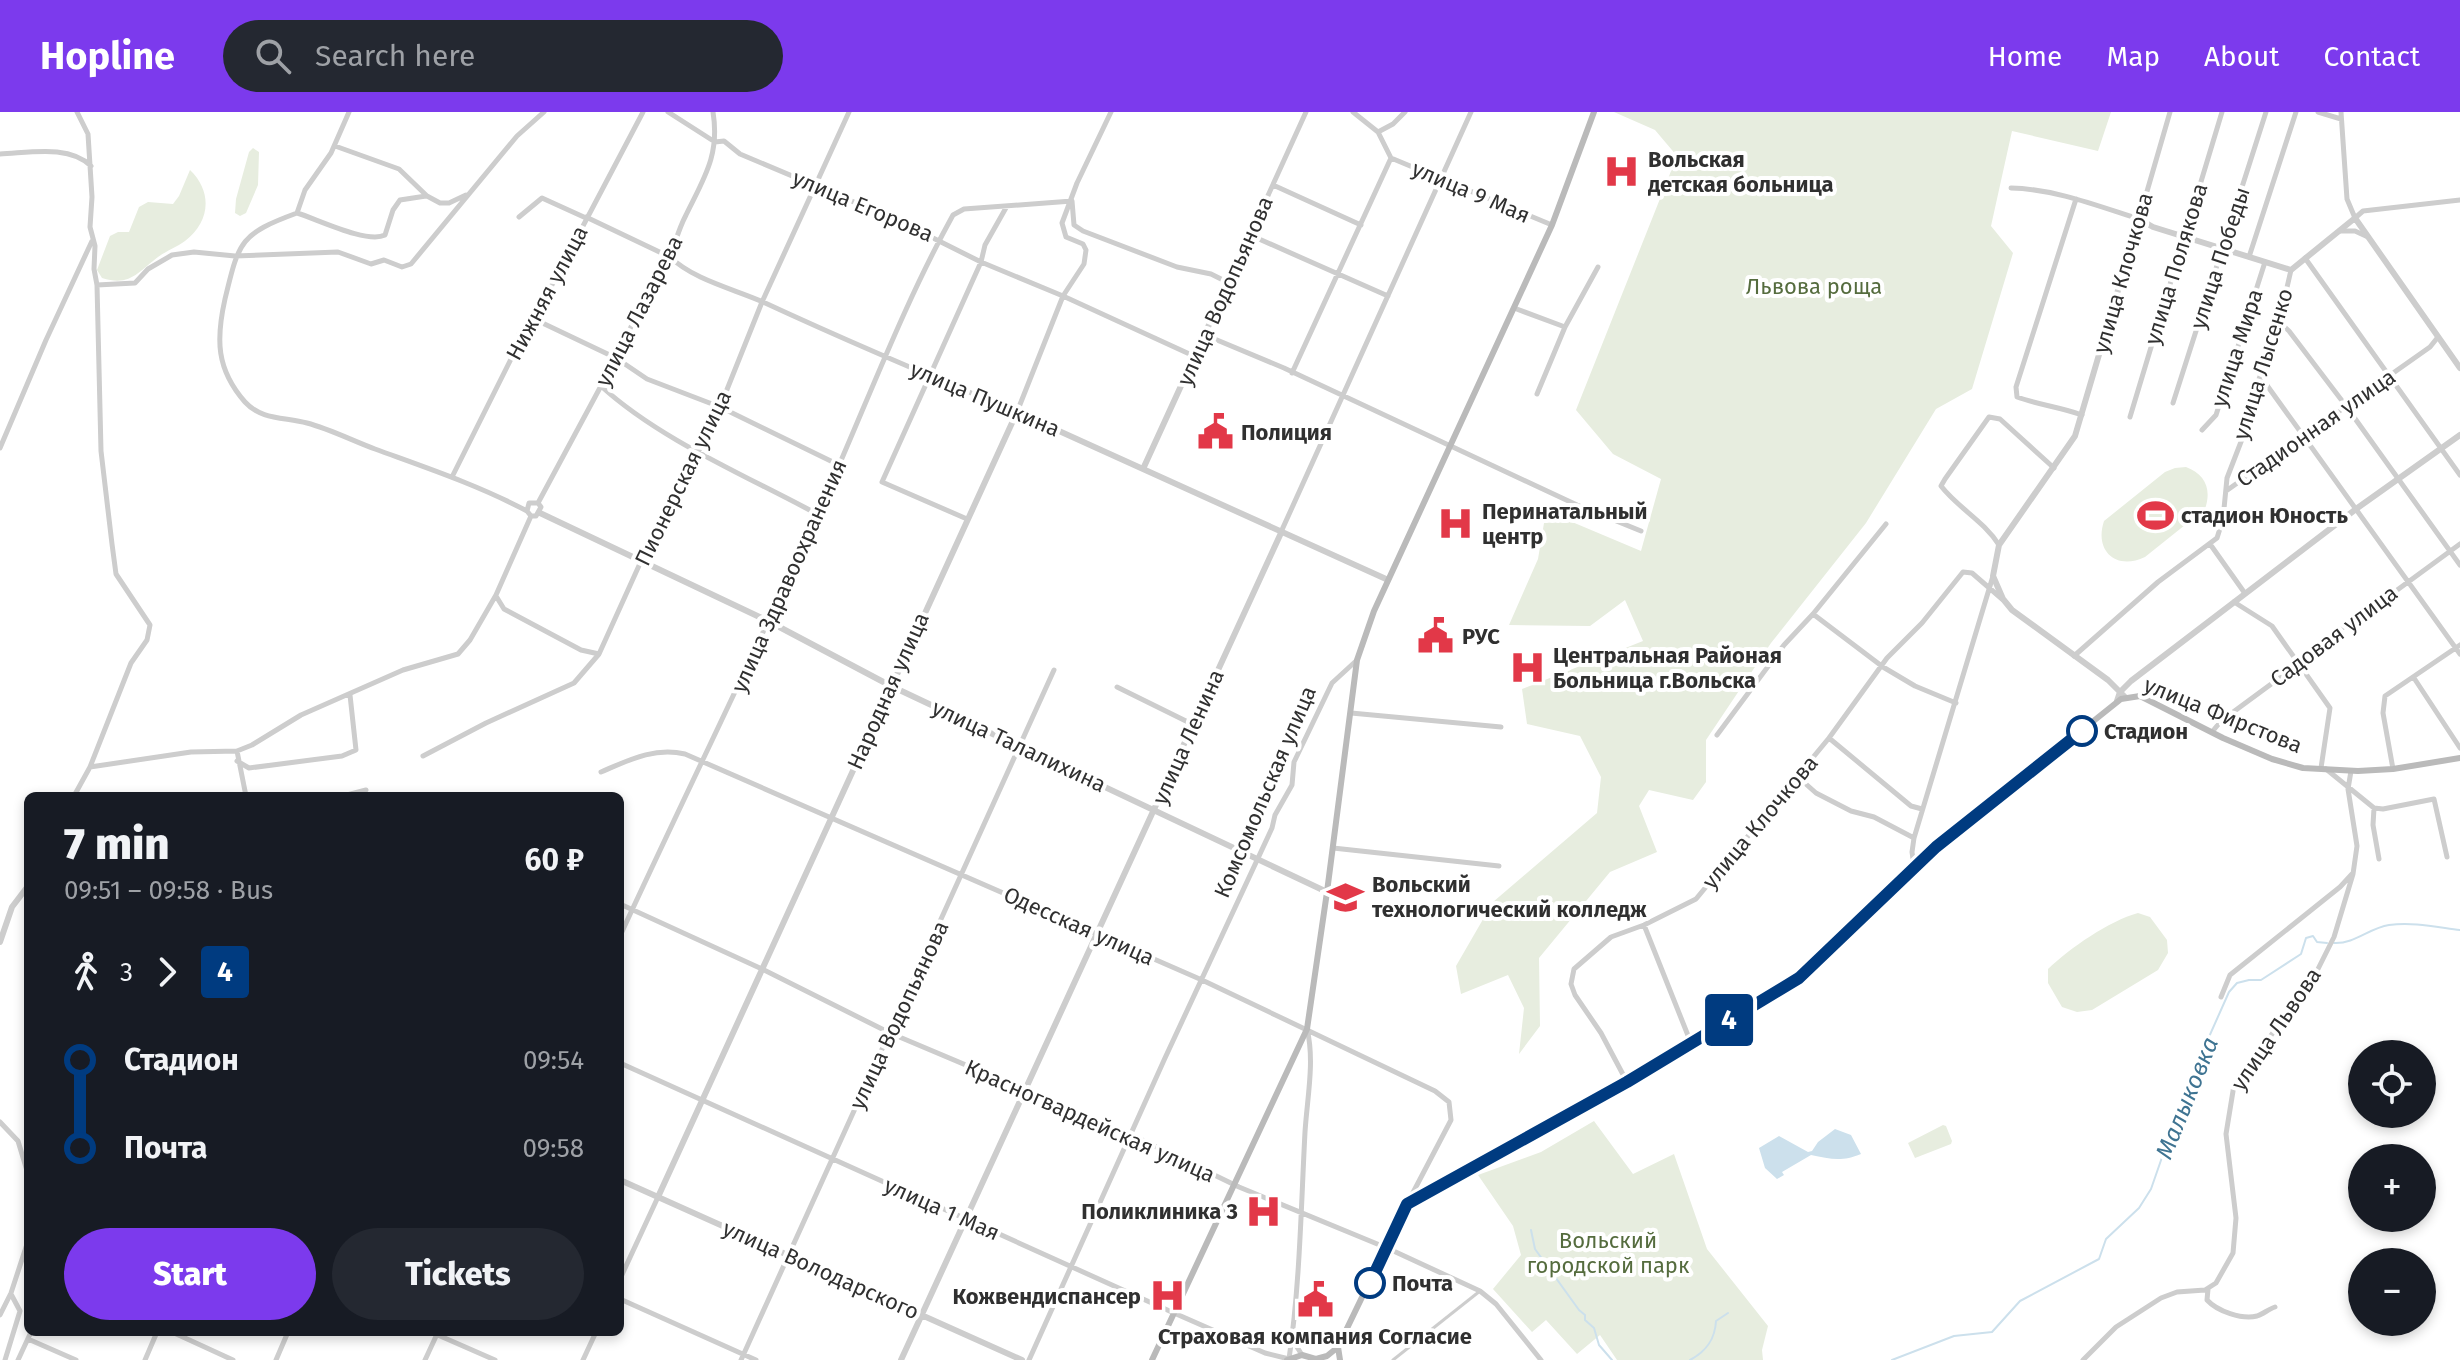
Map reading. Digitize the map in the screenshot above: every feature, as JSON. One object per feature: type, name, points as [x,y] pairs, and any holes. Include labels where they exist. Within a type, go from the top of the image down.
[{"type":"main road","name":"Комсомольская улица","points":[[1357,660],[1386,579],[1552,225],[1594,112]]},
{"type":"main road","points":[[1152,1360],[1307,1029],[1357,660]]},
{"type":"main road","name":"улица Фирстова","points":[[1407,1204],[1627,1082],[1799,978],[1914,866],[2122,694],[2146,698],[2272,759],[2303,768],[2351,771],[2393,769],[2460,758]]},
{"type":"main road","points":[[1288,1359],[1302,1355],[1318,1359],[1338,1347],[1407,1204]]},
{"type":"main road","points":[[1338,1347],[1340,1360]]},
{"type":"street","points":[[76,792],[90,767],[131,663],[147,640],[150,625],[116,574],[101,451],[97,285],[95,246],[90,227],[91,167],[88,134],[77,112]]},
{"type":"street","points":[[297,213],[305,190],[335,146],[349,112]]},
{"type":"street","points":[[97,285],[135,283],[148,269],[172,255],[194,252],[235,256],[338,252],[371,264],[384,260],[402,267],[411,264],[523,129],[544,112]]},
{"type":"street","name":"Нижняя улица","points":[[453,475],[515,351],[519,334],[534,319],[643,112]]},
{"type":"street","name":"улица Егорова","points":[[668,112],[715,142],[724,141],[740,154],[940,239],[981,262],[1196,357]]},
{"type":"street","name":"улица Лазарева","points":[[538,503],[616,358],[711,165],[715,142],[713,112]]},
{"type":"street","name":"Пионерская улица","points":[[423,756],[574,683],[599,654],[642,559],[720,407],[762,302],[849,112]]},
{"type":"street","name":"Народная улица","points":[[624,1270],[1017,412],[1063,296],[1084,264],[1086,250],[1083,244],[1066,237],[1062,223],[1077,183],[1111,112]]},
{"type":"street","name":"улица Водопьянова","points":[[1143,469],[1306,112]]},
{"type":"street","points":[[1292,373],[1391,158],[1378,132],[1353,112]]},
{"type":"street","name":"улица Ленина","points":[[901,1360],[1194,725],[1471,112]]},
{"type":"street","name":"улица Клочкова","points":[[1993,576],[1999,545],[2075,436],[2170,112]]},
{"type":"street","name":"улица Полякова","points":[[2130,417],[2222,112]]},
{"type":"street","name":"улица Победы","points":[[2173,403],[2266,112]]},
{"type":"street","name":"улица Мира","points":[[2249,257],[2296,112]]},
{"type":"street","points":[[2318,112],[2341,115],[2347,199],[2355,218],[2460,368]]},
{"type":"street","points":[[1378,132],[1404,113]]},
{"type":"street","points":[[335,146],[399,169],[427,196],[440,203],[459,200],[476,188]]},
{"type":"street","points":[[0,154],[55,151],[84,159],[91,167]]},
{"type":"street","name":"улица 9 Мая","points":[[1391,158],[1552,225]]},
{"type":"street","points":[[1273,185],[1361,225]]},
{"type":"street","points":[[2011,188],[2029,188],[2076,199],[2291,270]]},
{"type":"street","points":[[90,767],[191,752],[237,751],[301,715],[403,670],[458,654],[470,640],[496,595],[529,514],[529,503],[538,503],[540,513],[529,514],[492,492],[453,475],[307,423],[264,415],[246,403],[228,376],[219,350],[218,329],[235,256],[251,234],[262,226],[297,213],[347,231],[379,238],[385,235],[393,210],[400,200],[427,196]]},
{"type":"street","name":"улица Пушкина","points":[[519,217],[542,198],[804,323],[1017,412],[1386,579]]},
{"type":"street","points":[[2076,199],[2016,387],[2017,397],[2083,415]]},
{"type":"street","points":[[2355,218],[2363,211],[2460,200]]},
{"type":"street","points":[[967,519],[882,482],[1005,206],[1072,201],[1074,225],[1083,231],[1177,267],[1211,274],[1229,283]]},
{"type":"street","name":"улица Здравоохранения","points":[[624,927],[768,621],[885,355],[940,239],[953,215],[964,209],[1012,204]]},
{"type":"street","name":"улица Лысенко","points":[[2226,491],[2227,478],[2279,322],[2291,270],[2355,218]]},
{"type":"street","points":[[2339,231],[2355,231],[2368,237]]},
{"type":"street","points":[[1250,235],[1388,296]]},
{"type":"street","points":[[0,448],[93,240]]},
{"type":"street","points":[[2305,258],[2460,475]]},
{"type":"street","name":"улица Мира","points":[[2202,430],[2216,415],[2265,262]]},
{"type":"street","points":[[1537,394],[1565,327],[1598,267]]},
{"type":"street","points":[[1514,308],[1565,327]]},
{"type":"street","points":[[534,319],[616,358],[647,379],[720,407],[839,465]]},
{"type":"street","points":[[2279,322],[2346,406],[2460,565]]},
{"type":"street","points":[[1205,335],[1641,531]]},
{"type":"street","name":"Стадионная улица","points":[[2210,544],[2217,538],[2223,519],[2226,491],[2391,376],[2430,347],[2438,337]]},
{"type":"street","points":[[2259,379],[2266,384],[2459,649],[2385,696],[2383,713],[2393,769]]},
{"type":"street","points":[[601,386],[621,404],[699,451],[817,514]]},
{"type":"street","points":[[1999,545],[1991,533],[1951,499],[1941,486],[1982,426],[1989,417],[2000,419],[2054,468]]},
{"type":"street","points":[[2122,694],[2244,592],[2460,435]]},
{"type":"street","name":"улица Талалихина","points":[[540,513],[768,621],[891,686],[1259,857],[1327,892]]},
{"type":"street","points":[[1717,735],[1784,645],[1886,524]]},
{"type":"street","points":[[2073,656],[2202,546],[2210,544],[2244,592]]},
{"type":"street","name":"Садовая улица","points":[[2212,732],[2221,721],[2297,665],[2375,601],[2389,596],[2460,544]]},
{"type":"street","name":"улица Клочкова","points":[[1627,1082],[1601,1033],[1575,995],[1571,976],[1574,969],[1611,937],[1644,925],[1696,899],[1829,738],[1887,658],[1922,623],[1963,572],[1972,573],[1989,588]]},
{"type":"street","points":[[1914,866],[1914,838],[1993,576]]},
{"type":"street","points":[[1993,576],[2003,599]]},
{"type":"street","points":[[1989,588],[2003,599]]},
{"type":"street","points":[[496,595],[504,609],[581,650],[599,654]]},
{"type":"street","name":"улица Фирстова","points":[[2003,599],[2012,610],[2108,680],[2122,694]]},
{"type":"street","points":[[2233,601],[2272,626],[2330,708],[2324,769],[2374,808],[2434,799],[2447,857]]},
{"type":"street","points":[[1813,614],[1883,667],[1915,686],[1956,703]]},
{"type":"street","points":[[581,650],[590,666]]},
{"type":"street","name":"Комсомольская улица","points":[[1029,1360],[1259,857],[1275,815],[1289,793],[1294,762],[1332,683],[1357,660]]},
{"type":"street","name":"улица Водопьянова","points":[[742,1357],[1054,670]]},
{"type":"street","points":[[2414,678],[2460,748]]},
{"type":"street","points":[[1117,687],[1194,725]]},
{"type":"street","points":[[237,761],[249,768],[342,756],[356,750],[350,695]]},
{"type":"street","points":[[1351,713],[1501,727]]},
{"type":"street","points":[[1829,738],[1911,806],[1922,809]]},
{"type":"street","name":"Одесская улица","points":[[601,772],[649,753],[669,750],[685,754],[1202,980],[1426,1086],[1449,1102],[1451,1120],[1407,1204]]},
{"type":"street","points":[[237,751],[245,792]]},
{"type":"street","name":"улица Львова","points":[[2209,1288],[2216,1283],[2233,1253],[2236,1218],[2226,1134],[2234,1085],[2313,979],[2334,937],[2353,874],[2357,846],[2348,789],[2351,771]]},
{"type":"street","points":[[1798,777],[1816,793],[1914,838]]},
{"type":"street","points":[[358,792],[366,790]]},
{"type":"street","points":[[2374,808],[2373,825],[2379,859]]},
{"type":"street","points":[[1333,848],[1499,866]]},
{"type":"street","points":[[2221,997],[2230,975],[2353,874]]},
{"type":"street","points":[[0,942],[12,907],[24,891]]},
{"type":"street","name":"Красногвардейская улица","points":[[624,906],[762,969],[890,1033],[1132,1135],[1233,1184],[1387,1248],[1480,1291],[1496,1304],[1541,1360]]},
{"type":"street","points":[[1644,925],[1691,1043]]},
{"type":"street","points":[[1288,1359],[1301,1212],[1310,1044],[1307,1029]]},
{"type":"street","name":"улица 1 Мая","points":[[624,1065],[1174,1313],[1265,1353],[1288,1359]]},
{"type":"street","points":[[0,1122],[18,1141],[24,1161]]},
{"type":"street","name":"улица Володарского","points":[[624,1182],[1022,1360]]},
{"type":"street","points":[[0,1315],[24,1253]]},
{"type":"street","points":[[2083,1360],[2116,1327],[2161,1298],[2177,1292],[2209,1288],[2207,1300],[2211,1305],[2233,1314],[2255,1316],[2275,1307]]},
{"type":"street","points":[[1393,1360],[1480,1291]]},
{"type":"street","points":[[5,1360],[20,1311],[11,1293]]},
{"type":"street","points":[[624,1301],[742,1357],[756,1360]]},
{"type":"street","points":[[18,1360],[29,1336]]},
{"type":"street","points":[[145,1360],[155,1336]]},
{"type":"street","points":[[181,1336],[233,1360]]},
{"type":"street","points":[[276,1360],[286,1336]]},
{"type":"street","points":[[425,1360],[434,1336]]},
{"type":"street","points":[[442,1336],[495,1360]]},
{"type":"street","points":[[583,1360],[594,1336]]},
{"type":"street","points":[[28,1339],[76,1360]]},
{"type":"street","points":[[1292,1339],[1302,1355]]},
{"type":"street","points":[[1265,1353],[1270,1360]]},
{"type":"green space","name":"Львова роща","points":[[1614,112],[2111,112],[2098,151],[2012,131],[1991,226],[2013,253],[1972,389],[1936,409],[1866,523],[1771,643],[1706,740],[1706,782],[1693,800],[1649,790],[1639,806],[1657,852],[1610,872],[1539,958],[1540,1026],[1519,1054],[1524,1008],[1508,975],[1461,994],[1456,966],[1493,902],[1597,813],[1601,777],[1580,736],[1527,724],[1522,689],[1643,641],[1625,600],[1590,626],[1509,625],[1538,559],[1546,511],[1641,551],[1661,479],[1613,454],[1576,410],[1677,156],[1655,130]]},
{"type":"green space","points":[[253,148],[259,152],[258,185],[246,213],[240,216],[235,213],[236,199],[249,152]]},
{"type":"green space","points":[[190,170],[205,197],[206,207],[200,225],[185,241],[133,276],[120,281],[102,278],[97,270],[110,236],[129,232],[139,207],[148,202],[173,204]]},
{"type":"green space","name":"стадион Юность","points":[[2186,467],[2205,483],[2208,495],[2205,509],[2145,557],[2125,562],[2110,556],[2102,541],[2104,521],[2165,472]]},
{"type":"green space","points":[[2138,913],[2150,917],[2167,940],[2168,953],[2158,970],[2092,1010],[2077,1012],[2062,1007],[2048,983],[2048,969],[2090,936]]},
{"type":"green space","name":"Вольский городской парк","points":[[1594,1121],[1633,1174],[1674,1154],[1707,1249],[1768,1326],[1762,1350],[1763,1360],[1617,1360],[1600,1335],[1577,1354],[1546,1320],[1532,1332],[1493,1289],[1521,1255],[1513,1226],[1478,1175],[1541,1152]]},
{"type":"green space","points":[[1943,1125],[1951,1144],[1915,1158],[1908,1143]]},
{"type":"water","points":[[1835,1129],[1851,1135],[1861,1154],[1842,1159],[1811,1155],[1782,1172],[1784,1175],[1777,1179],[1765,1168],[1759,1148],[1779,1136],[1808,1152]]},
{"type":"waterway","name":"Малыковка","points":[[2334,943],[2349,941],[2389,925],[2416,924],[2460,930]]},
{"type":"waterway","name":"Малыковка","points":[[1892,1360],[1954,1336],[1992,1332],[2020,1301],[2099,1259],[2106,1239],[2139,1208],[2151,1189],[2180,1113],[2193,1095],[2192,1075],[2229,992],[2237,983],[2261,980],[2301,954],[2306,938],[2313,936],[2317,942],[2327,943]]},
{"type":"waterway","points":[[1531,1230],[1535,1249],[1585,1315],[1585,1320],[1594,1328],[1599,1345],[1612,1360]]},
{"type":"waterway","points":[[1690,1360],[1701,1353],[1712,1339],[1716,1321],[1728,1313]]},
{"type":"bus line","name":"4","points":[[1370,1283],[1407,1204],[1627,1082],[1799,978],[1914,866],[2082,731]]},
{"type":"place","name":"Вольская детская больница","points":[[1622,172]]},
{"type":"place","name":"Полиция","points":[[1215,432]]},
{"type":"place","name":"стадион Юность","points":[[2155,515]]},
{"type":"place","name":"Перинатальный центр","points":[[1456,524]]},
{"type":"place","name":"РУС","points":[[1436,636]]},
{"type":"place","name":"Центральная Районая Больница г.Вольска","points":[[1527,668]]},
{"type":"place","name":"Стадион","points":[[2082,731]]},
{"type":"place","name":"Вольский технологический колледж","points":[[1346,897]]},
{"type":"place","name":"Поликлиника 3","points":[[1264,1211]]},
{"type":"place","name":"Почта","points":[[1370,1283]]},
{"type":"place","name":"Кожвендиспансер","points":[[1167,1296]]},
{"type":"place","name":"Страховая компания Согласие","points":[[1315,1300]]}]
